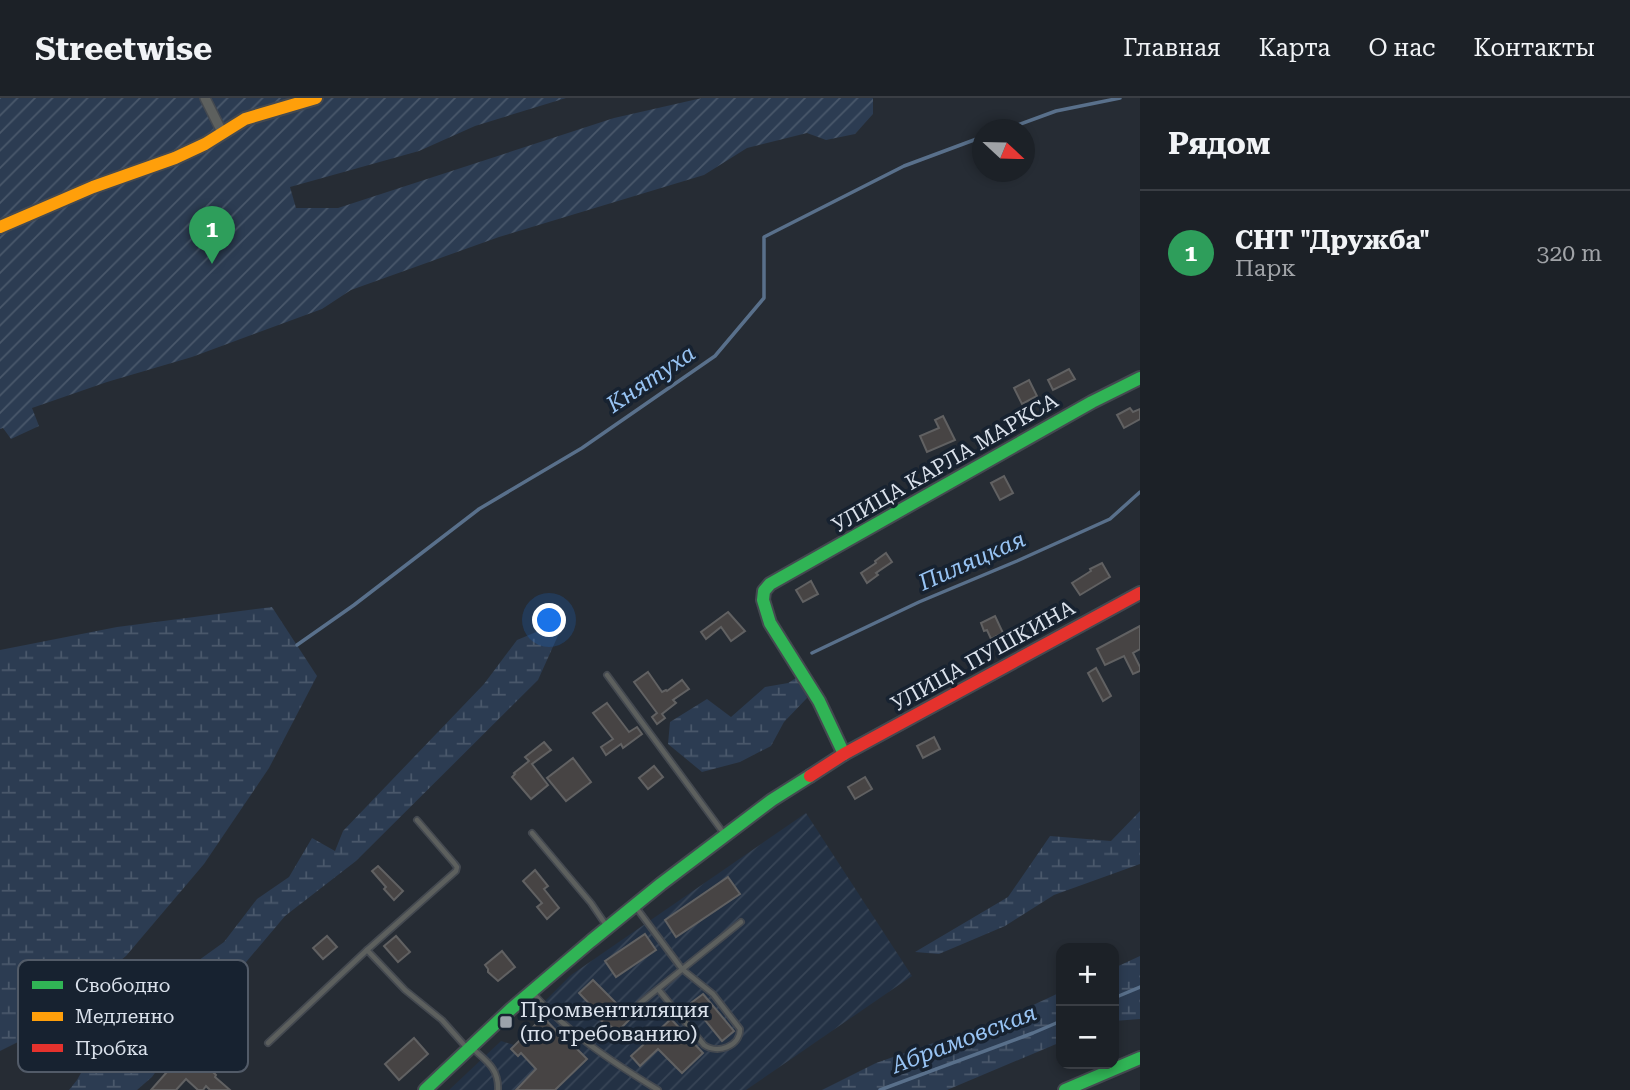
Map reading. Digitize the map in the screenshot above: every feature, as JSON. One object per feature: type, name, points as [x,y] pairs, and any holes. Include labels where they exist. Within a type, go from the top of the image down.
[{"type":"street","points":[[205,98],[222,132]]},
{"type":"street","points":[[0,227],[93,187],[175,158],[205,144],[245,119],[316,98]]},
{"type":"street","name":"УЛИЦА КАРЛА МАРКСА","points":[[844,754],[819,701],[770,623],[762,600],[770,584],[1080,408],[1140,378]]},
{"type":"street","name":"УЛИЦА ПУШКИНА","points":[[425,1090],[532,991],[634,905],[772,800],[844,754],[1140,593]]},
{"type":"street","points":[[1065,1090],[1140,1058]]},
{"type":"lane","points":[[607,675],[725,835]]},
{"type":"lane","points":[[268,1043],[456,871],[454,863],[417,820]]},
{"type":"lane","points":[[532,833],[608,927]]},
{"type":"lane","points":[[634,905],[682,969],[713,994],[740,1029],[738,1040],[722,1049],[709,1049],[658,989]]},
{"type":"lane","points":[[639,1004],[741,922]]},
{"type":"lane","points":[[367,950],[405,990],[442,1020],[496,1073],[498,1090]]},
{"type":"lane","points":[[532,991],[543,1004],[597,1050],[658,1090]]},
{"type":"shaded area","points":[[806,813],[912,976],[746,1090],[449,1090],[501,1041],[514,1045],[541,1018],[537,1009],[571,975]]},
{"type":"green space","points":[[0,98],[566,98],[475,126],[419,151],[290,187],[296,208],[338,208],[614,118],[702,98],[873,98],[873,114],[855,134],[826,140],[807,133],[747,148],[704,175],[499,237],[351,290],[322,309],[192,357],[32,408],[39,426],[11,439],[3,428],[0,429]]},
{"type":"green space","points":[[272,607],[317,676],[269,768],[204,864],[126,956],[121,960],[18,960],[18,1042],[0,1051],[0,650],[117,627]]},
{"type":"green space","points":[[565,620],[538,680],[356,861],[285,916],[248,960],[199,960],[224,942],[257,899],[289,877],[312,838],[335,851],[343,831],[484,684],[517,640]]},
{"type":"green space","points":[[796,678],[807,698],[784,722],[771,746],[740,762],[702,772],[668,744],[670,722],[707,699],[731,717],[765,687],[788,683]]},
{"type":"green space","points":[[1140,811],[1140,864],[1054,895],[1005,926],[939,954],[915,952],[1008,897],[1050,836],[1111,841]]},
{"type":"green space","points":[[1140,956],[1140,1019],[1119,1021],[1119,966]]},
{"type":"green space","points":[[1056,994],[1056,1044],[947,1090],[822,1090],[876,1063],[1005,1018]]},
{"type":"green space","points":[[82,1072],[156,1072],[137,1090],[69,1090]]},
{"type":"building","points":[[1069,369],[1075,379],[1053,390],[1048,380]]},
{"type":"building","points":[[1029,380],[1037,396],[1022,404],[1014,388]]},
{"type":"building","points":[[1130,408],[1133,412],[1140,409],[1140,419],[1124,428],[1117,415]]},
{"type":"building","points":[[943,416],[955,440],[927,452],[920,436],[939,428],[935,420]]},
{"type":"building","points":[[1004,476],[1013,493],[1000,500],[991,483]]},
{"type":"building","points":[[886,553],[892,562],[867,583],[861,573]]},
{"type":"building","points":[[1102,563],[1110,577],[1080,595],[1072,583]]},
{"type":"building","points":[[811,581],[818,594],[803,602],[796,590]]},
{"type":"building","points":[[728,612],[745,631],[731,641],[721,627],[706,639],[701,632]]},
{"type":"building","points":[[995,616],[1003,633],[991,639],[981,623]]},
{"type":"building","points":[[1140,626],[1140,649],[1133,653],[1140,671],[1133,674],[1124,656],[1105,665],[1097,649]]},
{"type":"building","points":[[1096,668],[1111,696],[1103,701],[1088,673]]},
{"type":"building","points":[[648,672],[662,692],[682,680],[689,689],[673,700],[676,703],[662,714],[665,718],[657,724],[652,717],[657,713],[634,682]]},
{"type":"building","points":[[607,703],[629,732],[637,727],[642,734],[623,748],[621,744],[606,755],[601,747],[613,739],[593,713]]},
{"type":"building","points":[[934,737],[940,749],[923,758],[917,746]]},
{"type":"building","points":[[544,742],[551,750],[532,764],[548,785],[531,799],[512,777],[529,761],[525,757]]},
{"type":"building","points":[[573,758],[591,782],[566,801],[547,778]]},
{"type":"building","points":[[654,766],[663,777],[648,789],[639,778]]},
{"type":"building","points":[[865,777],[872,789],[855,799],[848,787]]},
{"type":"building","points":[[378,866],[403,891],[394,900],[372,871]]},
{"type":"building","points":[[535,870],[548,886],[544,889],[559,908],[547,919],[537,907],[542,903],[523,881]]},
{"type":"building","points":[[728,877],[740,894],[676,937],[665,920]]},
{"type":"building","points":[[645,934],[656,950],[616,977],[605,961]]},
{"type":"building","points":[[327,936],[337,947],[323,959],[313,948]]},
{"type":"building","points":[[396,936],[410,952],[398,962],[384,946]]},
{"type":"building","points":[[502,951],[515,967],[498,981],[485,965]]},
{"type":"building","points":[[593,980],[631,1018],[617,1032],[607,1023],[605,1025],[596,1015],[598,1013],[579,993]]},
{"type":"building","points":[[703,994],[734,1031],[722,1041],[691,1003]]},
{"type":"building","points":[[543,1017],[587,1059],[555,1090],[516,1090],[536,1069],[521,1053],[518,1056],[511,1049]]},
{"type":"building","points":[[671,1019],[703,1053],[682,1073],[658,1049],[640,1066],[631,1056]]},
{"type":"building","points":[[414,1038],[428,1054],[399,1080],[385,1064]]},
{"type":"building","points":[[167,1072],[213,1072],[230,1090],[210,1090],[206,1086],[203,1090],[198,1090],[186,1079],[176,1090],[151,1090]]},
{"type":"waterway","name":"Княтуха","points":[[1034,119],[1056,111],[1120,98]]},
{"type":"waterway","name":"Княтуха","points":[[297,645],[479,509],[582,448],[715,356],[764,298],[764,237],[904,166],[972,141]]},
{"type":"waterway","name":"Пиляцкая","points":[[812,653],[919,602],[1110,519],[1140,492]]},
{"type":"waterway","name":"Абрамовская","points":[[1119,996],[1140,987]]},
{"type":"waterway","name":"Абрамовская","points":[[880,1090],[1056,1023]]},
{"type":"traffic: fast","points":[[844,754],[819,701],[770,623],[763,600],[764,591],[770,584],[1092,402],[1140,378]]},
{"type":"traffic: fast","points":[[425,1090],[510,1010],[591,941],[772,800],[810,776]]},
{"type":"traffic: fast","points":[[1065,1090],[1140,1058]]},
{"type":"traffic: slow","points":[[0,227],[93,187],[175,158],[205,144],[245,119],[316,98]]},
{"type":"traffic: jam","points":[[810,776],[844,754],[1140,593]]},
{"type":"place","name":"СНТ \"Дружба\"","points":[[212,264]]},
{"type":"place","name":"Промвентиляция (по требованию)","points":[[506,1022]]}]
